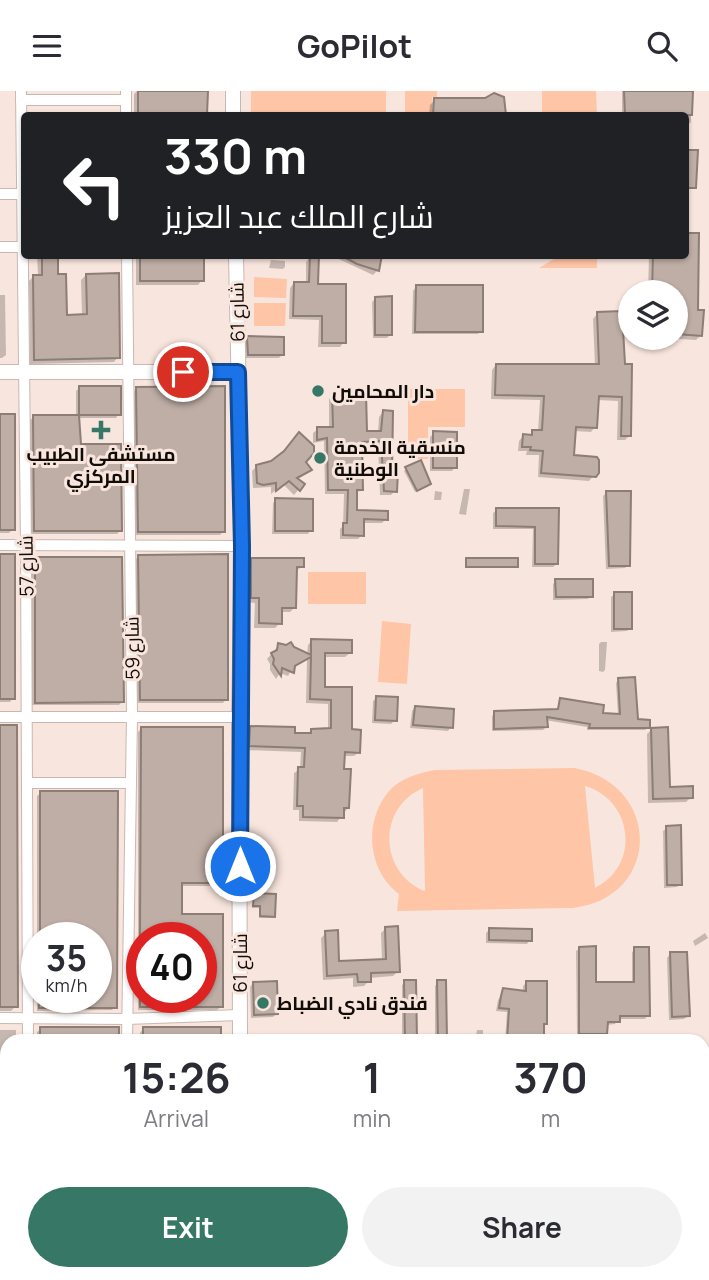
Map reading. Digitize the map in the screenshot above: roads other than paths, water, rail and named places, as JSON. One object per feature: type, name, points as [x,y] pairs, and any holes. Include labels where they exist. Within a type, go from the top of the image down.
[{"type":"street","points":[[233,91],[233,112]]},
{"type":"street","points":[[21,95],[125,95]]},
{"type":"street","points":[[0,194],[21,194]]},
{"type":"street","points":[[0,247],[21,247]]},
{"type":"street","name":"شارع 57","points":[[22,259],[28,1034]]},
{"type":"street","name":"شارع 59","points":[[127,259],[132,716],[127,1034]]},
{"type":"street","name":"شارع 61","points":[[236,259],[242,546],[239,717],[240,1034]]},
{"type":"street","points":[[0,372],[238,372]]},
{"type":"street","points":[[0,545],[242,546]]},
{"type":"street","points":[[0,717],[239,717]]},
{"type":"street","points":[[27,783],[131,783]]},
{"type":"street","points":[[0,1018],[127,1019],[240,1015]]},
{"type":"place","name":"دار المحامين","points":[[318,391]]},
{"type":"place","name":"مستشفى الطبيب المركزي","points":[[101,430]]},
{"type":"place","name":"منسقية الخدمة الوطنية","points":[[320,458]]},
{"type":"place","name":"فندق نادي الضباط","points":[[263,1003]]}]
